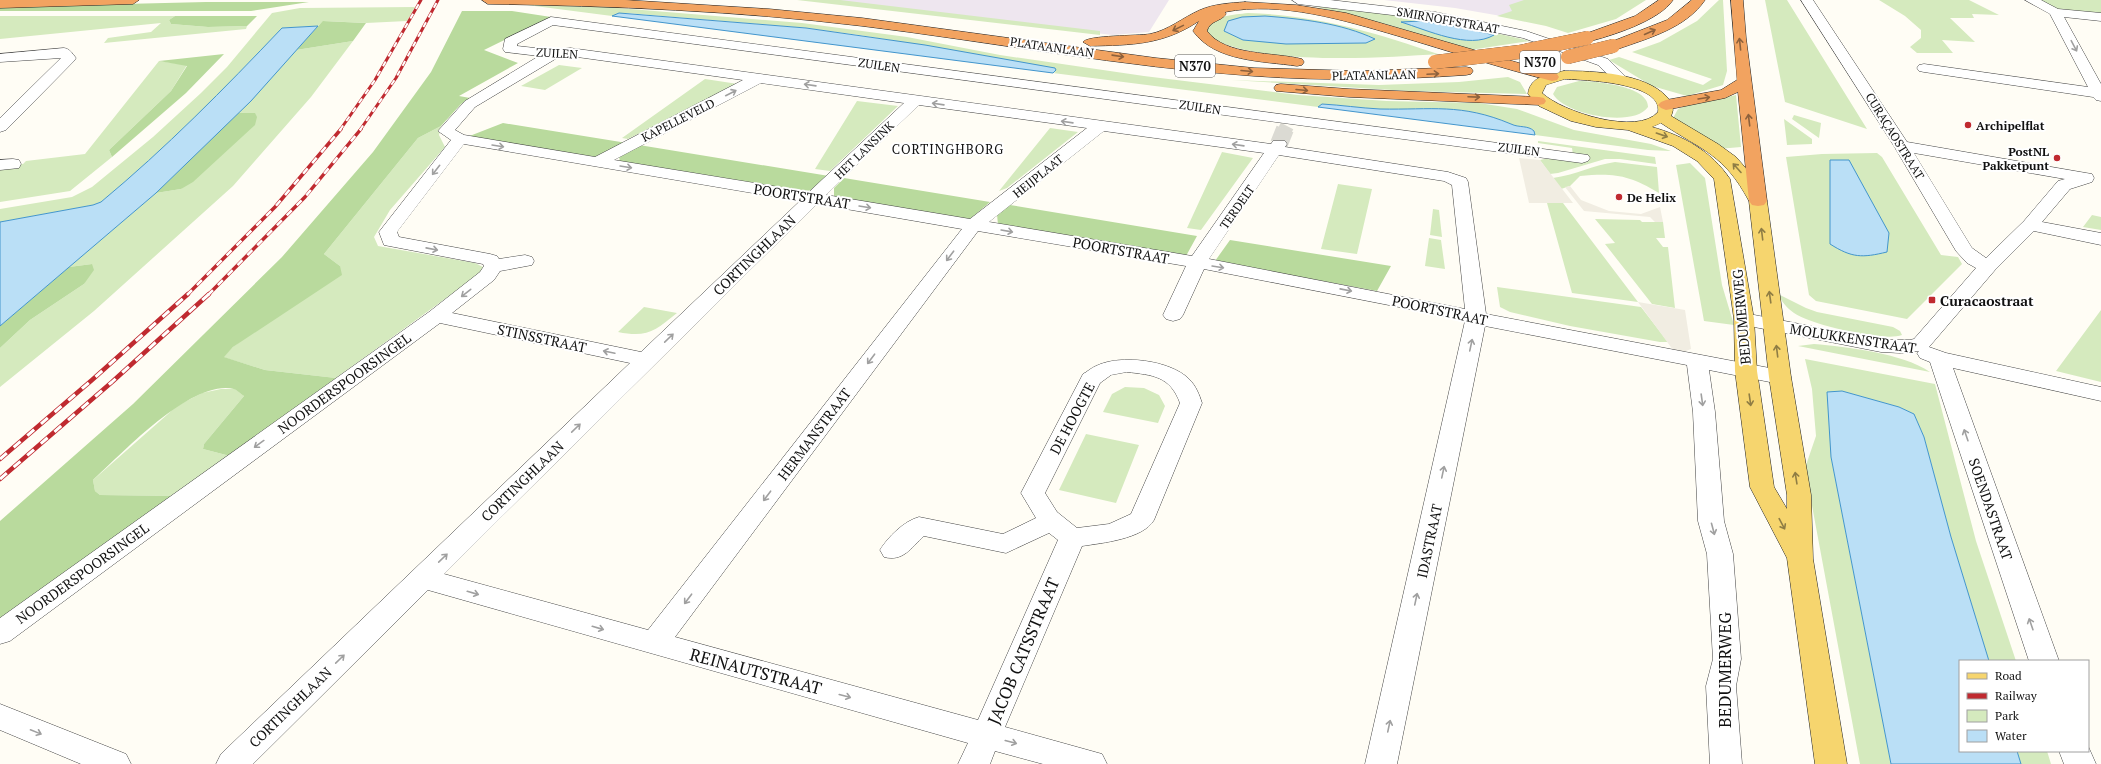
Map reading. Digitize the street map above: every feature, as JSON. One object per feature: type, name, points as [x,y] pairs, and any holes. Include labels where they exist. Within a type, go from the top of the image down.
[{"type":"highway","points":[[0,4],[134,0]]},
{"type":"highway","name":"PLATAANLAAN","points":[[488,0],[597,2],[711,7],[811,16],[927,30],[1156,62],[1253,72],[1346,76],[1466,71],[1550,60],[1613,46],[1649,33],[1672,22],[1699,0]]},
{"type":"highway","name":"PLATAANLAAN","points":[[719,0],[855,12],[1210,57],[1306,64],[1435,62],[1519,52],[1587,38],[1628,23],[1657,8],[1667,0]]},
{"type":"highway","points":[[1736,0],[1758,201]]},
{"type":"highway","name":"N370","points":[[1084,42],[1146,38],[1169,32],[1183,26],[1201,14],[1212,10],[1233,7],[1269,6],[1346,17],[1552,77]]},
{"type":"highway","name":"N370","points":[[1306,64],[1243,53],[1216,46],[1205,40],[1200,30],[1201,26],[1204,22],[1218,15],[1237,11],[1262,10],[1321,17],[1354,24],[1519,78],[1538,94]]},
{"type":"highway","name":"N370","points":[[927,30],[983,46],[1163,76],[1349,93],[1538,94]]},
{"type":"highway","points":[[1664,111],[1725,94],[1744,82]]},
{"type":"main road","name":"BEDUMERWEG","points":[[1552,77],[1583,75],[1623,81],[1651,92],[1664,111],[1681,130],[1726,158],[1748,182],[1758,201],[1780,377],[1799,495],[1800,559],[1832,764]]},
{"type":"main road","points":[[1552,77],[1541,82],[1538,94],[1553,110],[1573,118],[1598,123],[1625,125],[1646,123],[1664,111]]},
{"type":"main road","name":"BEDUMERWEG","points":[[1625,125],[1662,135],[1687,146],[1708,161],[1722,179],[1744,319],[1746,371],[1762,487],[1800,559]]},
{"type":"street","name":"SMIRNOFFSTRAAT","points":[[1298,0],[1435,16],[1526,35],[1603,62],[1623,81]]},
{"type":"street","name":"CURAÇAOSTRAAT","points":[[1807,0],[1902,146],[1965,251],[1974,259],[1988,266]]},
{"type":"street","points":[[2031,0],[2055,12],[2101,17]]},
{"type":"street","points":[[2055,12],[2100,95]]},
{"type":"street","name":"ZUILEN","points":[[1476,318],[1460,182],[1448,177],[1277,147],[1100,126],[570,52],[553,54],[510,49],[510,42],[550,21],[1288,123],[1582,158]]},
{"type":"street","points":[[1572,50],[1582,61],[1583,75]]},
{"type":"street","points":[[0,58],[64,52],[69,58],[0,127]]},
{"type":"street","points":[[525,261],[494,266],[490,260],[391,241],[388,232],[460,139],[446,131],[464,109],[553,54]]},
{"type":"street","points":[[2082,62],[2101,65]]},
{"type":"street","points":[[1924,68],[1981,70],[2100,95]]},
{"type":"street","name":"KAPELLEVELD","points":[[597,162],[759,78]]},
{"type":"street","name":"HET LANSINK","points":[[813,198],[915,101]]},
{"type":"street","name":"HEIJPLAAT","points":[[974,225],[1100,126]]},
{"type":"street","name":"POORTSTRAAT","points":[[460,139],[974,225],[1320,285],[1476,318],[1780,377]]},
{"type":"street","points":[[1902,146],[2094,178]]},
{"type":"street","name":"TERDELT","points":[[1197,263],[1277,147]]},
{"type":"street","points":[[1915,346],[1921,343],[1988,266],[2030,225],[2064,185],[2094,178]]},
{"type":"street","name":"CORTINGHLAAN","points":[[232,764],[813,198]]},
{"type":"street","name":"HERMANSTRAAT","points":[[654,643],[974,225]]},
{"type":"street","points":[[2030,225],[2101,239]]},
{"type":"street","points":[[1173,314],[1197,263]]},
{"type":"street","name":"NOORDERSPOORSINGEL","points":[[0,633],[436,316],[487,276],[494,266]]},
{"type":"street","name":"STINSSTRAAT","points":[[436,316],[647,360]]},
{"type":"street","name":"IDASTRAAT","points":[[1381,764],[1476,318]]},
{"type":"street","name":"MOLUKKENSTRAAT","points":[[1744,319],[1881,346],[1902,348],[1915,346],[1942,368],[2101,394]]},
{"type":"street","name":"BEDUMERWEG","points":[[1697,362],[1704,412],[1711,521],[1720,554],[1727,659],[1721,686],[1726,764]]},
{"type":"street","name":"DE HOOGTE","points":[[1127,366],[1142,367],[1167,373],[1183,386],[1191,403],[1141,520],[1113,532],[1062,530],[1048,518],[1033,493],[1091,379],[1104,370],[1127,366]]},
{"type":"street","name":"SOENDASTRAAT","points":[[1942,368],[2044,660]]},
{"type":"street","points":[[893,550],[919,526],[1006,544],[1062,530]]},
{"type":"street","name":"JACOB CATSSTRAAT","points":[[974,764],[987,735],[1062,530]]},
{"type":"street","name":"REINAUTSTRAAT","points":[[422,578],[1091,764]]},
{"type":"street","points":[[0,717],[115,764]]},
{"type":"street","points":[[2075,752],[2080,764]]},
{"type":"shaded area","points":[[827,0],[1169,0],[1149,32],[1112,35]]},
{"type":"shaded area","points":[[1384,0],[1550,0],[1501,16],[1455,8]]},
{"type":"shaded area","points":[[1519,158],[1540,160],[1573,203],[1529,203]]},
{"type":"shaded area","points":[[1570,186],[1581,200],[1609,211],[1641,214],[1660,207],[1663,222],[1655,222],[1650,217],[1584,211],[1565,187]]},
{"type":"shaded area","points":[[1638,302],[1685,310],[1691,349],[1683,352],[1673,350]]},
{"type":"green space","points":[[797,0],[840,0],[1100,31],[1100,35]]},
{"type":"green space","points":[[1524,0],[1646,0],[1616,19],[1568,33],[1546,26],[1497,16],[1512,11],[1509,5]]},
{"type":"green space","points":[[1719,0],[1723,0],[1727,71],[1723,85],[1687,96],[1652,86],[1609,60],[1619,57],[1703,85],[1712,79],[1632,52],[1660,42],[1697,21]]},
{"type":"green space","points":[[1765,0],[1787,0],[1867,129],[1785,102]]},
{"type":"green space","points":[[1879,0],[1969,0],[1999,15],[1972,14],[1974,18],[1950,18],[1975,42],[1942,40],[1953,53],[1917,53],[1910,47],[1921,38],[1921,30],[1905,16]]},
{"type":"green space","points":[[2038,0],[2101,0],[2101,15],[2056,9]]},
{"type":"green space","points":[[206,2],[309,2],[251,11],[0,11],[0,7]]},
{"type":"green space","points":[[527,5],[606,7],[802,23],[907,37],[1000,55],[1144,76],[1298,95],[1387,101],[1479,103],[1517,109],[1574,130],[1651,144],[1671,151],[1648,150],[1535,135],[1532,129],[1514,125],[1493,117],[1461,110],[1380,109],[1322,104],[1318,107],[1053,73],[1056,72],[981,55],[806,28],[626,13],[612,16]]},
{"type":"green space","points":[[1313,6],[1433,19],[1530,41],[1470,50],[1389,25]]},
{"type":"green space","points":[[415,7],[407,21],[366,23],[324,21],[318,26],[282,28],[194,118],[149,161],[101,202],[93,205],[0,222],[0,209],[72,197],[92,187],[153,137],[201,93],[227,67],[272,13],[300,8]]},
{"type":"green space","points":[[462,11],[512,11],[551,17],[484,50],[518,63],[459,96],[470,98],[461,104],[441,126],[418,138],[324,254],[340,266],[342,275],[233,347],[224,357],[265,370],[336,378],[230,456],[203,449],[204,444],[244,396],[234,389],[217,389],[198,395],[178,406],[139,437],[93,480],[95,491],[100,495],[175,496],[0,624],[0,521],[133,404],[282,257],[373,152],[431,72]]},
{"type":"green space","points":[[1248,13],[1273,14],[1321,21],[1368,32],[1438,54],[1352,58],[1286,56],[1256,52],[1229,46],[1208,36],[1207,27],[1215,20],[1225,16]],"holes":[[[1265,16],[1325,23],[1243,40],[1224,31]]]},
{"type":"green space","points":[[0,16],[175,16],[169,20],[171,24],[208,27],[247,26],[246,29],[104,43],[108,38],[151,32],[161,23],[0,39]]},
{"type":"green space","points":[[175,16],[257,16],[247,26],[208,27],[171,24],[169,20]]},
{"type":"green space","points":[[323,21],[366,23],[353,41],[296,50]]},
{"type":"green space","points":[[353,41],[311,97],[233,186],[94,311],[0,387],[0,348],[30,320],[84,284],[92,264],[69,267],[156,193],[181,189],[255,114],[238,113],[296,50]]},
{"type":"green space","points":[[224,54],[186,93],[112,157],[109,150],[171,91],[187,66],[159,61]]},
{"type":"green space","points":[[159,61],[187,65],[171,91],[109,150],[112,157],[70,191],[0,202],[0,167],[23,164],[26,161],[85,154]]},
{"type":"green space","points":[[559,65],[582,68],[545,90],[521,86]]},
{"type":"green space","points":[[1508,77],[1520,82],[1527,94],[1409,91],[1231,80],[1379,85],[1459,82]]},
{"type":"green space","points":[[705,79],[738,84],[628,139],[622,138]]},
{"type":"green space","points":[[1579,81],[1597,82],[1620,86],[1631,90],[1640,94],[1646,100],[1648,107],[1640,113],[1629,117],[1615,118],[1600,116],[1571,108],[1560,101],[1553,94],[1557,87]]},
{"type":"green space","points":[[1736,95],[1741,147],[1718,149],[1673,118],[1678,109],[1685,106]]},
{"type":"green space","points":[[857,101],[898,106],[830,171],[815,169]]},
{"type":"green space","points":[[238,113],[255,113],[257,117],[255,125],[193,182],[181,189],[156,193]]},
{"type":"green space","points":[[1794,115],[1821,123],[1819,138],[1792,119]]},
{"type":"green space","points":[[1784,119],[1812,139],[1812,144],[1787,145]]},
{"type":"green space","points":[[503,123],[627,143],[594,158],[467,137]]},
{"type":"green space","points":[[441,126],[439,135],[445,147],[390,210],[374,237],[378,246],[475,263],[483,267],[484,270],[336,378],[265,370],[223,357],[233,347],[340,266],[324,254],[418,138]]},
{"type":"green space","points":[[1050,128],[1078,132],[1007,188],[999,191]]},
{"type":"green space","points":[[1538,141],[1655,157],[1656,164],[1620,159],[1605,159],[1550,174],[1540,160],[1552,157],[1587,161],[1573,155],[1572,148],[1538,143]]},
{"type":"green space","points":[[639,145],[829,176],[817,189],[801,192],[620,163],[619,155]]},
{"type":"green space","points":[[1222,152],[1253,158],[1201,230],[1187,228]]},
{"type":"green space","points":[[1877,153],[1882,157],[1941,255],[1958,257],[1962,264],[1907,319],[1816,301],[1809,295],[1786,157],[1822,154]]},
{"type":"green space","points":[[1615,162],[1657,167],[1659,193],[1638,182],[1612,175],[1580,176],[1570,186],[1561,189],[1553,178],[1569,175]]},
{"type":"green space","points":[[1690,163],[1705,178],[1722,285],[1734,325],[1704,321],[1676,165]]},
{"type":"green space","points":[[844,178],[990,202],[969,220],[834,198],[834,188]]},
{"type":"green space","points":[[1338,184],[1372,189],[1357,254],[1321,249]]},
{"type":"green space","points":[[1547,203],[1563,203],[1638,302],[1572,293]]},
{"type":"green space","points":[[1010,205],[1197,236],[1186,256],[998,225],[997,214]]},
{"type":"green space","points":[[1433,209],[1439,210],[1442,237],[1430,235]]},
{"type":"green space","points":[[2092,215],[2101,217],[2101,230],[2083,227]]},
{"type":"green space","points":[[1595,219],[1663,222],[1665,238],[1656,238],[1663,247],[1668,247],[1675,308],[1652,304],[1605,244],[1615,243]]},
{"type":"green space","points":[[1429,238],[1441,240],[1445,269],[1425,266]]},
{"type":"green space","points":[[1230,240],[1391,266],[1377,291],[1215,261]]},
{"type":"green space","points":[[92,264],[94,270],[84,284],[30,320],[0,348],[0,326],[69,267]]},
{"type":"green space","points":[[1497,287],[1641,307],[1668,342],[1660,342],[1570,326],[1510,312],[1500,307]]},
{"type":"green space","points":[[1778,294],[1817,312],[1893,327],[1900,331],[1902,335],[1893,337],[1864,334],[1831,327],[1803,318],[1789,309]]},
{"type":"green space","points":[[644,307],[677,313],[650,332],[628,334],[618,332]]},
{"type":"green space","points":[[2101,310],[2101,382],[2056,371]]},
{"type":"green space","points":[[1814,344],[1874,352],[1905,360],[1930,372],[1798,346]]},
{"type":"green space","points":[[1805,359],[1935,384],[1976,541],[2016,660],[1989,660],[1951,537],[1924,437],[1914,414],[1899,407],[1842,391],[1831,457],[1891,764],[1860,764],[1805,468],[1816,436],[1812,389]]},
{"type":"green space","points":[[1125,387],[1144,388],[1159,395],[1165,406],[1158,423],[1103,412],[1112,394]]},
{"type":"green space","points":[[221,389],[235,389],[244,396],[204,444],[203,449],[230,456],[175,496],[100,495],[95,491],[93,480],[177,406],[202,393]]},
{"type":"green space","points":[[1086,434],[1139,445],[1116,503],[1059,490]]},
{"type":"green space","points":[[2017,752],[2047,752],[2051,764],[2021,764]]},
{"type":"water","points":[[619,13],[806,28],[925,45],[1055,68],[1056,70],[1053,73],[612,16]]},
{"type":"water","points":[[1265,16],[1307,20],[1335,25],[1375,39],[1366,43],[1286,44],[1243,40],[1224,31],[1228,21],[1242,17]]},
{"type":"water","points":[[1421,21],[1464,28],[1494,35],[1484,39],[1460,40],[1435,34],[1401,22]]},
{"type":"water","points":[[318,26],[251,101],[156,193],[0,326],[0,222],[93,205],[101,202],[149,161],[194,118],[282,28]]},
{"type":"water","points":[[1322,104],[1380,109],[1461,110],[1493,117],[1514,125],[1532,129],[1535,135],[1318,107]]},
{"type":"water","points":[[1830,160],[1849,160],[1889,233],[1887,252],[1857,256],[1838,249],[1830,244]]},
{"type":"water","points":[[1842,391],[1899,407],[1914,414],[1924,437],[1951,537],[1989,660],[1959,660],[1959,752],[2017,752],[2021,764],[1891,764],[1831,457],[1827,392]]},
{"type":"tunnel","points":[[1285,130],[1287,126]]},
{"type":"tunnel","points":[[1279,144],[1285,129]]},
{"type":"railway","points":[[340,130],[375,80],[421,0]]},
{"type":"railway","points":[[360,130],[396,78],[438,0]]},
{"type":"railway","points":[[188,294],[275,207],[341,129]]},
{"type":"railway","points":[[209,294],[305,197],[361,129]]},
{"type":"railway","points":[[0,459],[92,380],[188,294]]},
{"type":"railway","points":[[0,479],[112,382],[209,294]]},
{"type":"place","name":"Archipelflat","points":[[1968,125]]},
{"type":"place","name":"PostNL Pakketpunt","points":[[2057,158]]},
{"type":"place","name":"De Helix","points":[[1619,197]]},
{"type":"place","name":"Curacaostraat","points":[[1932,300]]},
{"type":"district","name":"CORTINGHBORG","points":[[948,149]]}]
